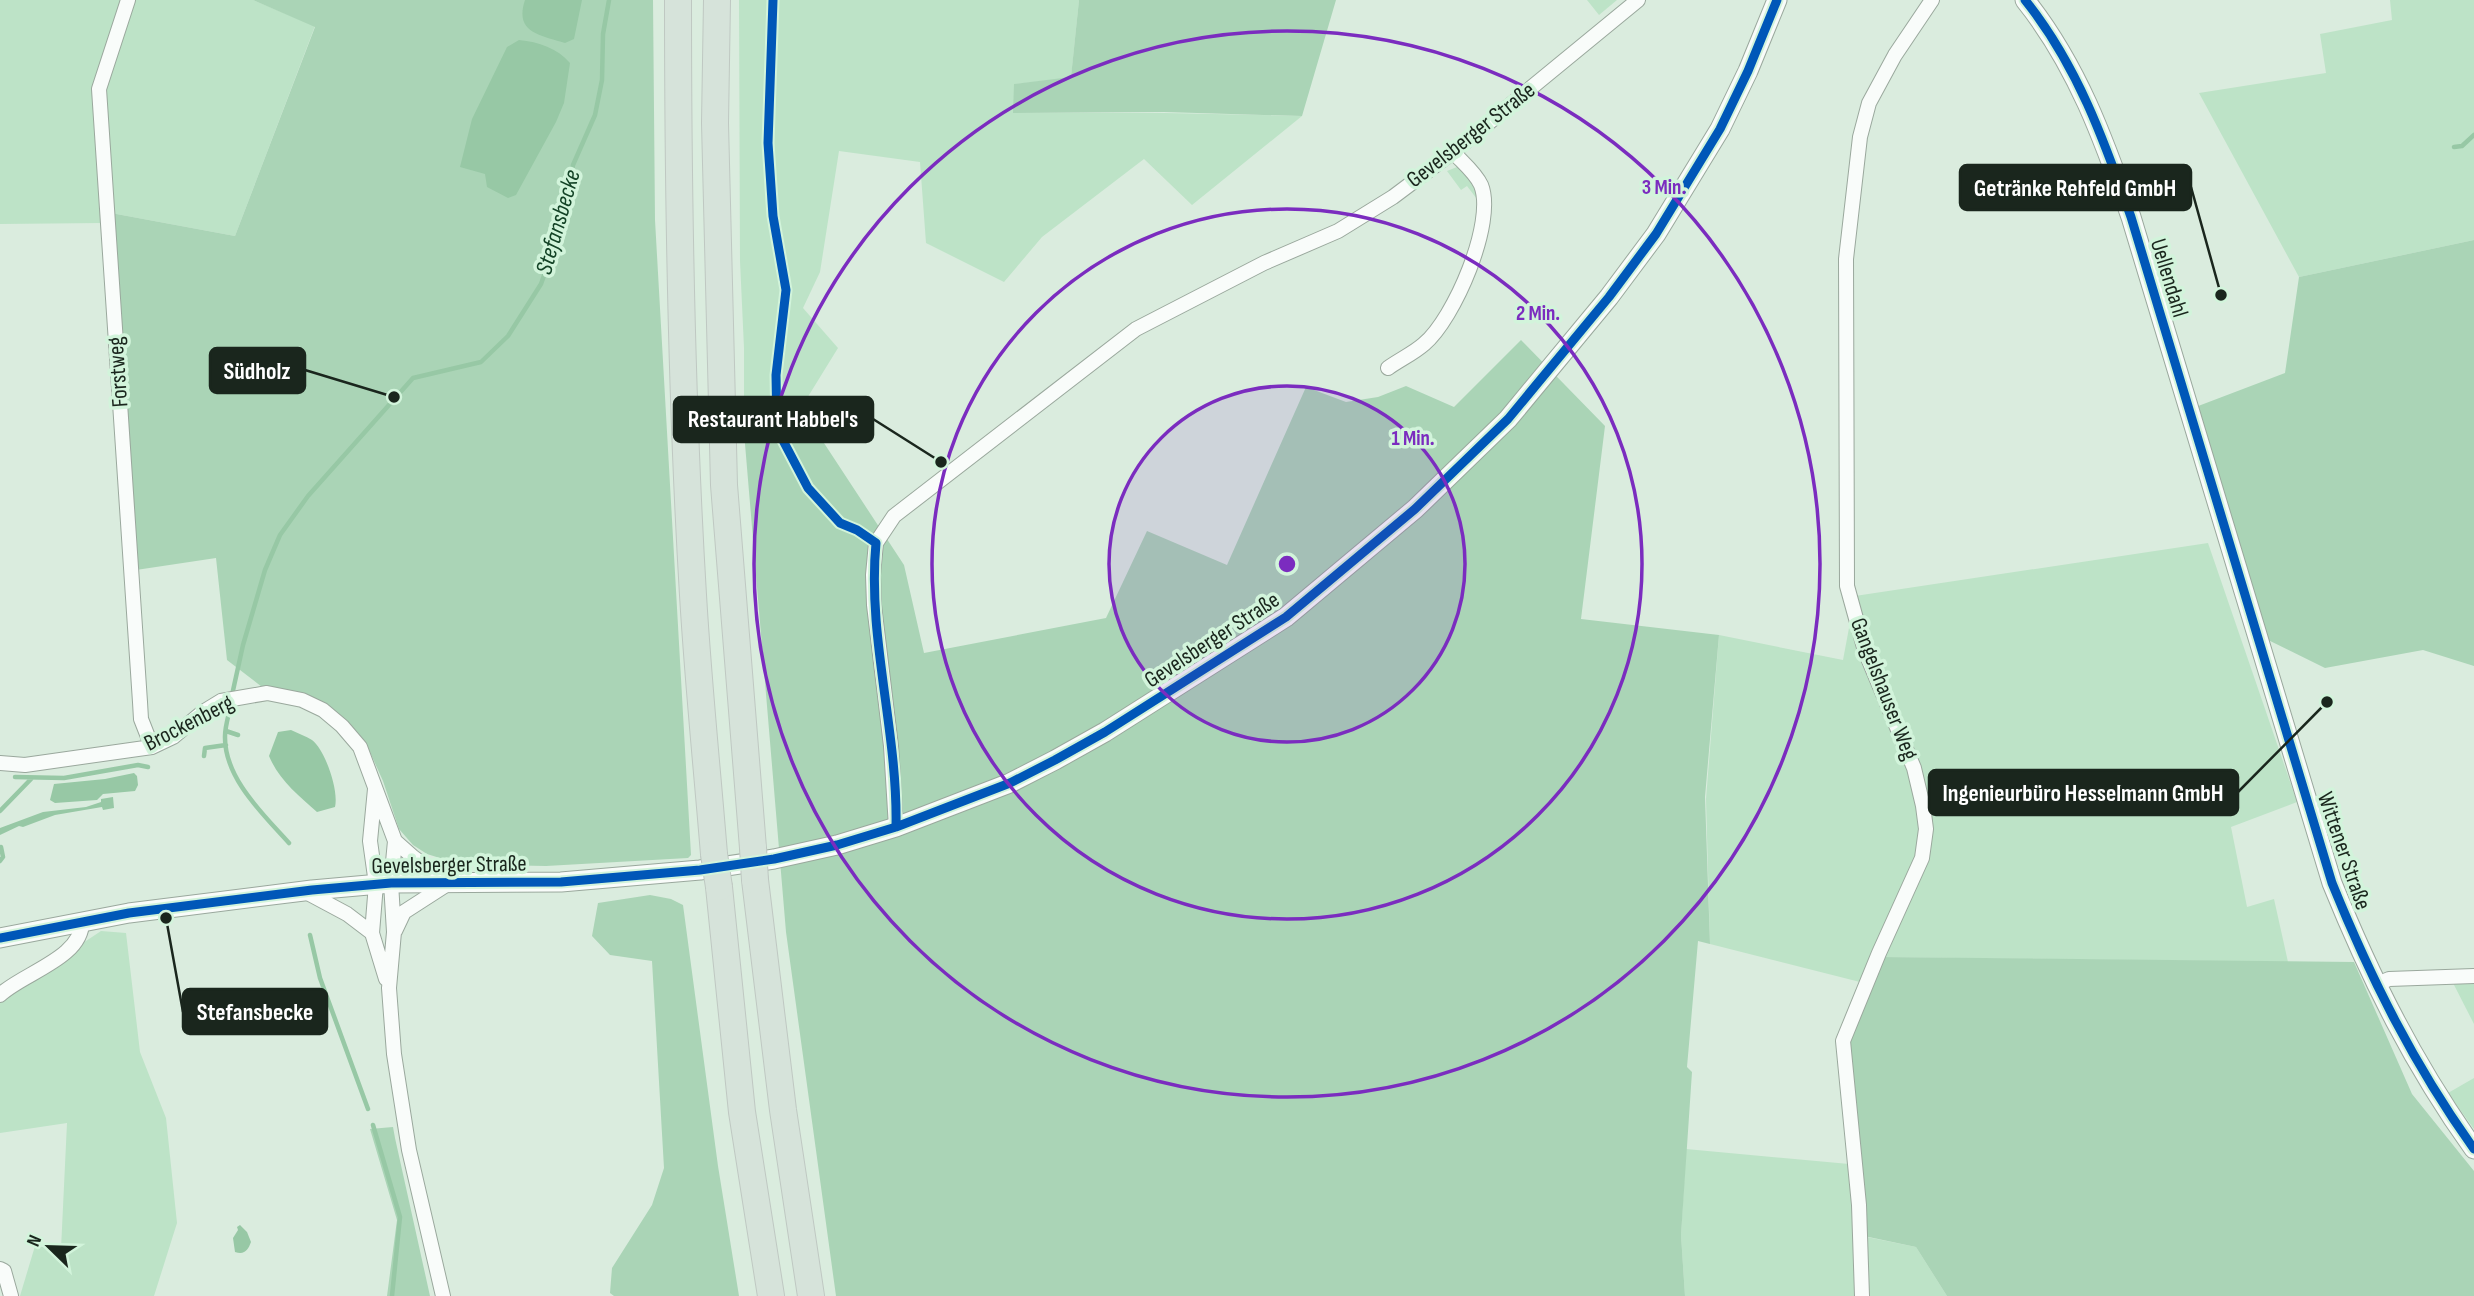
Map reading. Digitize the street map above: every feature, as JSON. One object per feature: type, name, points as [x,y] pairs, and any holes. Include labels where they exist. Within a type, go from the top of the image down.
[{"type":"highway","points":[[678,0],[680,303],[693,598],[714,854],[742,1112],[771,1296]]},
{"type":"highway","points":[[717,0],[715,123],[724,485],[755,880],[783,1110],[811,1296]]},
{"type":"main road","name":"Gevelsberger Straße","points":[[0,938],[82,921],[188,904],[304,891],[384,884],[561,882],[700,870],[774,859],[837,845],[896,827],[1010,783],[1105,732],[1286,617],[1415,509],[1508,419],[1609,297],[1656,234],[1720,129],[1748,71],[1777,0]]},
{"type":"main road","name":"Uellendahl","points":[[2025,0],[2060,47],[2083,90],[2103,138],[2131,217],[2228,543]]},
{"type":"main road","name":"Wittener Straße","points":[[2228,543],[2332,883],[2375,985],[2409,1051],[2440,1102],[2474,1149]]},
{"type":"street","name":"Forstweg","points":[[128,0],[99,89],[141,719],[152,747]]},
{"type":"street","name":"Gevelsberger Straße","points":[[896,827],[891,746],[874,605],[873,575],[876,543],[894,516],[1136,329],[1264,263],[1338,231],[1393,197],[1453,152],[1638,0]]},
{"type":"street","name":"Gangelshauser Weg","points":[[1862,1296],[1859,1205],[1843,1041],[1922,858],[1926,829],[1914,768],[1865,651],[1847,586],[1846,259],[1860,136],[1869,103],[1895,55],[1932,0]]},
{"type":"street","points":[[1388,368],[1425,344],[1439,326],[1456,301],[1477,246],[1484,213],[1480,185],[1453,152]]},
{"type":"street","name":"Brockenberg","points":[[0,763],[25,765],[152,747],[173,737],[221,701],[241,696],[267,693],[302,700],[323,710],[342,726],[360,747],[396,841],[449,883]]},
{"type":"street","name":"Brockenberg","points":[[375,788],[370,841],[384,884]]},
{"type":"street","name":"Brockenberg","points":[[384,884],[396,841]]},
{"type":"street","points":[[394,932],[404,912],[449,883]]},
{"type":"street","points":[[384,884],[394,932],[389,988]]},
{"type":"street","points":[[384,884],[372,933],[389,988],[403,1119],[443,1296]]},
{"type":"street","points":[[304,891],[347,914],[372,933]]},
{"type":"street","points":[[0,995],[71,949],[82,930],[82,921]]},
{"type":"street","points":[[2375,985],[2389,979],[2474,976]]},
{"type":"street","points":[[0,1269],[4,1271],[11,1296]]},
{"type":"shaded area","points":[[0,0],[253,0],[315,26],[235,236],[111,213],[103,223],[0,224]]},
{"type":"shaded area","points":[[253,0],[653,0],[655,220],[691,855],[688,858],[546,866],[495,865],[443,859],[427,854],[413,845],[399,829],[383,781],[365,741],[345,719],[307,694],[262,687],[227,660],[216,558],[136,570],[111,213],[235,236],[315,27]]},
{"type":"shaded area","points":[[525,0],[582,0],[574,39],[565,43],[531,31],[523,20]]},
{"type":"shaded area","points":[[739,0],[1079,0],[1071,78],[1015,84],[1014,113],[1302,116],[1192,205],[1144,159],[1042,237],[1004,282],[926,243],[920,162],[839,151],[820,272],[803,308],[838,348],[801,408],[744,432]]},
{"type":"shaded area","points":[[1079,0],[1336,0],[1302,116],[1164,112],[1013,113],[1014,84],[1071,77]]},
{"type":"shaded area","points":[[1587,0],[1617,0],[1599,15]]},
{"type":"shaded area","points":[[2390,0],[2474,0],[2474,240],[2299,277],[2199,93],[2326,73],[2320,34],[2392,20]]},
{"type":"shaded area","points":[[519,40],[547,47],[570,63],[564,103],[556,122],[516,195],[508,198],[487,187],[485,174],[460,167],[472,119],[507,47]]},
{"type":"shaded area","points":[[1457,167],[1470,177],[1480,203],[1467,186],[1461,190],[1447,171]]},
{"type":"shaded area","points":[[2474,240],[2474,666],[2423,650],[2325,668],[2264,638],[2193,408],[2285,373],[2299,277]]},
{"type":"shaded area","points":[[1521,340],[1605,426],[1581,619],[1719,635],[1705,797],[1710,944],[1698,941],[1687,1067],[1692,1072],[1681,1235],[1685,1296],[836,1296],[786,932],[744,432],[801,408],[904,565],[924,653],[1106,618],[1147,531],[1227,565],[1306,387],[1346,402],[1378,397],[1406,386],[1454,407]]},
{"type":"shaded area","points":[[2208,543],[2297,802],[2231,827],[2247,907],[2274,899],[2288,962],[1881,957],[1860,982],[1710,944],[1706,799],[1719,635],[1843,660],[1855,596]]},
{"type":"shaded area","points":[[291,730],[312,740],[322,752],[333,781],[335,807],[317,812],[290,787],[273,765],[269,756],[278,732]]},
{"type":"shaded area","points":[[134,773],[138,785],[135,791],[103,794],[97,800],[55,803],[50,800],[54,784]]},
{"type":"shaded area","points":[[113,797],[114,808],[103,810],[102,807],[55,815],[0,835],[0,828],[43,812],[86,807],[101,802],[101,799]]},
{"type":"shaded area","points":[[650,895],[671,899],[683,905],[718,1166],[739,1296],[614,1296],[610,1293],[612,1268],[652,1205],[664,1168],[652,961],[610,955],[592,936],[598,903]]},
{"type":"shaded area","points":[[101,931],[126,933],[140,1052],[166,1118],[177,1223],[154,1296],[20,1296],[35,1246],[61,1249],[67,1123],[0,1133],[0,1002],[8,993]]},
{"type":"shaded area","points":[[1881,957],[2354,962],[2412,1094],[2474,1171],[2474,1296],[1947,1296],[1916,1247],[1864,1236],[1847,1041]]},
{"type":"shaded area","points":[[2452,981],[2474,981],[2474,1024]]},
{"type":"shaded area","points":[[2474,1078],[2474,1129],[2448,1093]]},
{"type":"shaded area","points":[[393,1127],[430,1296],[387,1296],[397,1220],[370,1129]]},
{"type":"shaded area","points":[[1686,1149],[1849,1164],[1857,1235],[1916,1247],[1947,1296],[1685,1296],[1681,1235]]},
{"type":"shaded area","points":[[240,1225],[251,1242],[241,1253],[235,1252],[233,1238]]},
{"type":"waterway","name":"Stefansbecke","points":[[232,695],[243,645],[265,570],[280,535],[308,496],[413,378],[481,362],[508,336],[541,284],[564,219],[573,165],[595,115],[602,80],[603,34],[609,0]]},
{"type":"waterway","points":[[2454,147],[2462,146],[2474,135]]},
{"type":"waterway","name":"Stefansbecke","points":[[231,704],[225,736],[231,766],[247,794],[289,843]]},
{"type":"waterway","points":[[226,731],[238,735]]},
{"type":"waterway","points":[[204,756],[205,748],[226,745]]},
{"type":"waterway","points":[[15,777],[64,778],[138,765],[148,767]]},
{"type":"waterway","points":[[0,811],[32,778]]},
{"type":"waterway","points":[[0,861],[3,857],[1,847]]},
{"type":"waterway","name":"Stefansbecke","points":[[310,935],[320,978],[368,1109]]},
{"type":"waterway","name":"Stefansbecke","points":[[373,1125],[400,1217],[392,1296]]},
{"type":"cycle path","points":[[773,0],[768,143],[773,216],[786,290],[776,375],[777,429],[808,488],[840,523],[857,530],[876,543],[876,614],[892,756],[896,827]]},
{"type":"cycle path","points":[[0,938],[129,913],[312,890],[391,883],[561,882],[700,870],[774,859],[837,845],[896,827],[1010,783],[1055,760],[1105,732],[1286,617],[1415,509],[1508,419],[1609,297],[1656,234],[1720,129],[1748,71],[1777,0]]},
{"type":"cycle path","points":[[2025,0],[2060,50],[2074,77],[2099,132],[2131,217],[2332,883],[2395,1020],[2432,1086],[2474,1149]]},
{"type":"place","name":"Getränke Rehfeld GmbH","points":[[2221,295]]},
{"type":"place","name":"Südholz","points":[[394,397]]},
{"type":"place","name":"Restaurant Habbel's","points":[[941,462]]},
{"type":"place","name":"Ingenieurbüro Hesselmann GmbH","points":[[2327,702]]},
{"type":"place","name":"Stefansbecke","points":[[166,918]]}]
